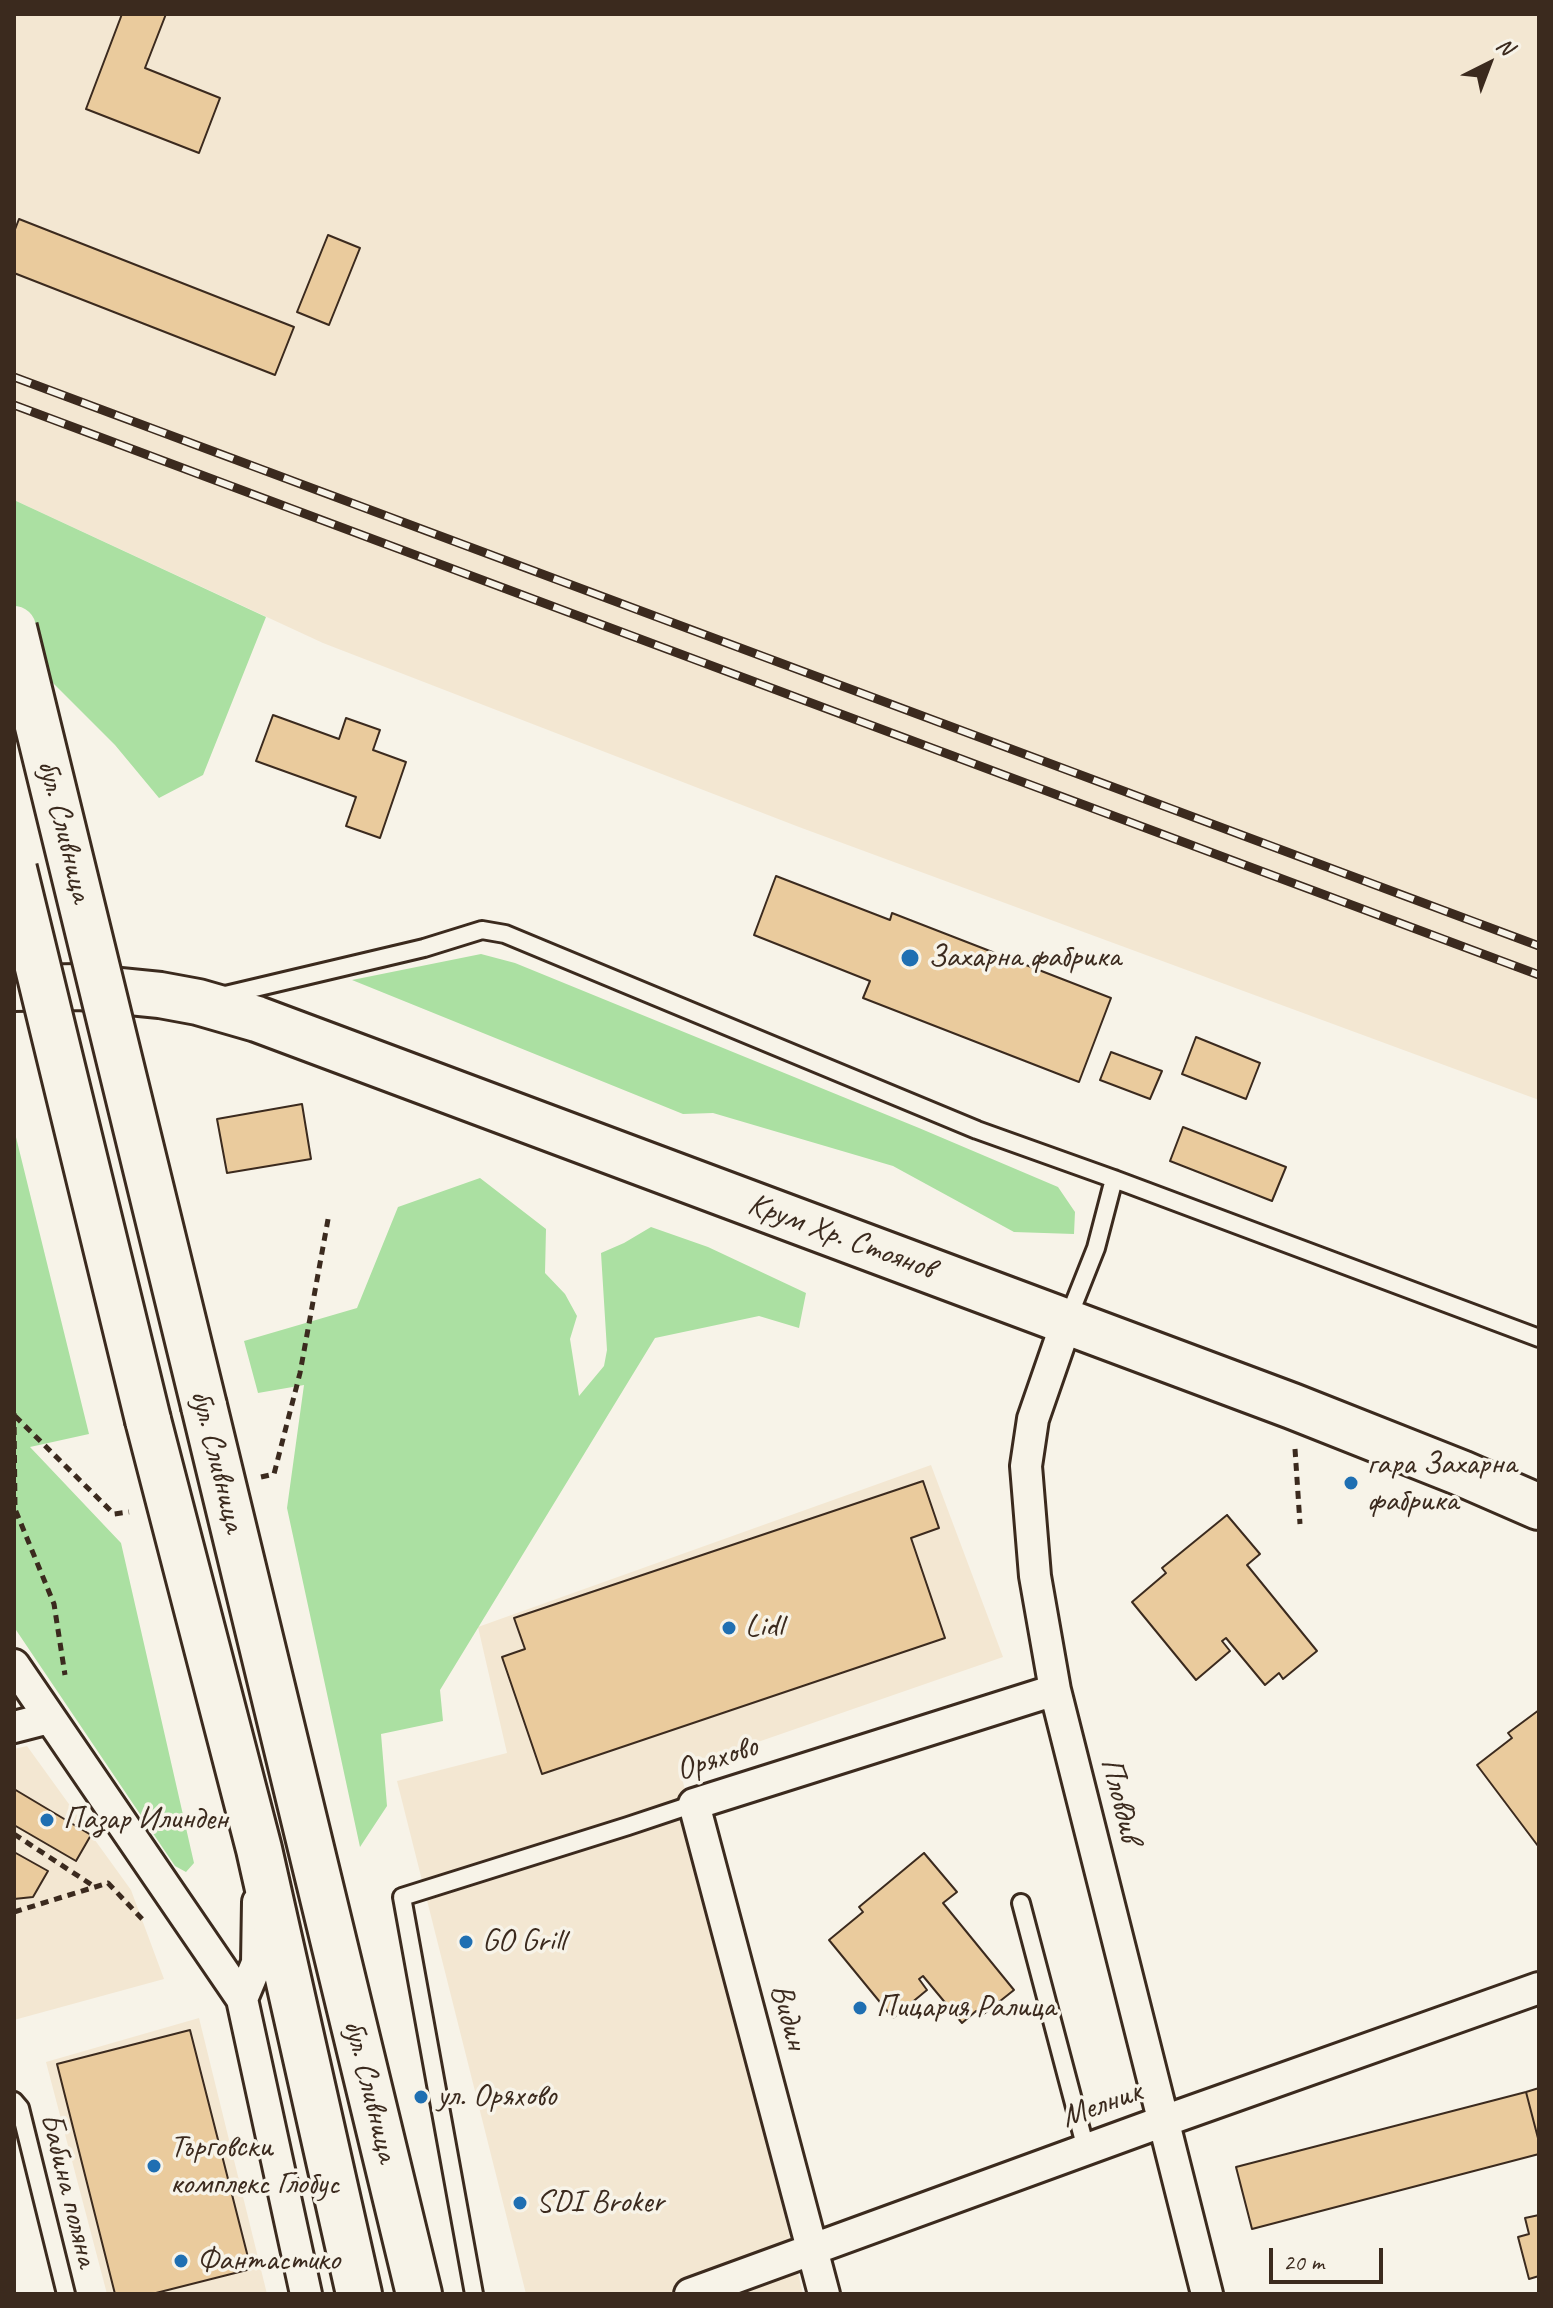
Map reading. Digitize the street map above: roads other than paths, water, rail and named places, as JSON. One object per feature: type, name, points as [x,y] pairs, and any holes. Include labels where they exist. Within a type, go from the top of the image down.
[{"type":"main road","name":"бул. Сливница","points":[[14,628],[419,2294]]},
{"type":"main road","name":"бул. Сливница","points":[[14,869],[148,1420],[259,1849],[359,2294]]},
{"type":"main road","name":"Крум Хр. Стоянов","points":[[14,988],[80,987],[135,992],[198,1002],[257,1019],[1292,1406],[1539,1507]]},
{"type":"street","name":"Пловдив","points":[[1067,1321],[1033,1419],[1026,1466],[1035,1576],[1055,1690],[1207,2294]]},
{"type":"street","points":[[14,1665],[242,1999],[306,2294]]},
{"type":"street","name":"Оряхово","points":[[694,1804],[1055,1690]]},
{"type":"street","points":[[14,1727],[49,1718]]},
{"type":"street","name":"Видин","points":[[694,1804],[824,2294]]},
{"type":"street","name":"бул. Сливница","points":[[242,1999],[257,1963],[259,1849]]},
{"type":"street","name":"Мелник","points":[[690,2294],[1539,1988]]},
{"type":"lane","points":[[198,1002],[424,948],[482,930],[505,934],[977,1130],[1539,1338]]},
{"type":"lane","points":[[1067,1321],[1096,1248],[1114,1179]]},
{"type":"lane","name":"Оряхово","points":[[474,2294],[402,1897],[694,1804]]},
{"type":"lane","points":[[1021,1903],[1086,2149]]},
{"type":"lane","name":"Бабина поляна","points":[[14,2101],[20,2108],[66,2294]]},
{"type":"railway","points":[[14,377],[1539,946]]},
{"type":"railway","points":[[14,405],[1539,975]]},
{"type":"place","name":"Захарна фабрика","points":[[910,958]]},
{"type":"place","name":"гара Захарна фабрика","points":[[1351,1483]]},
{"type":"place","name":"Lidl","points":[[729,1628]]},
{"type":"place","name":"Пазар Илинден","points":[[47,1820]]},
{"type":"place","name":"GO Grill","points":[[466,1942]]},
{"type":"place","name":"Пицария Ралица","points":[[860,2008]]},
{"type":"place","name":"ул. Оряхово","points":[[421,2097]]},
{"type":"place","name":"Търговски комплекс Глобус","points":[[154,2166]]},
{"type":"place","name":"SDI Broker","points":[[520,2203]]},
{"type":"place","name":"Фантастико","points":[[181,2261]]}]
